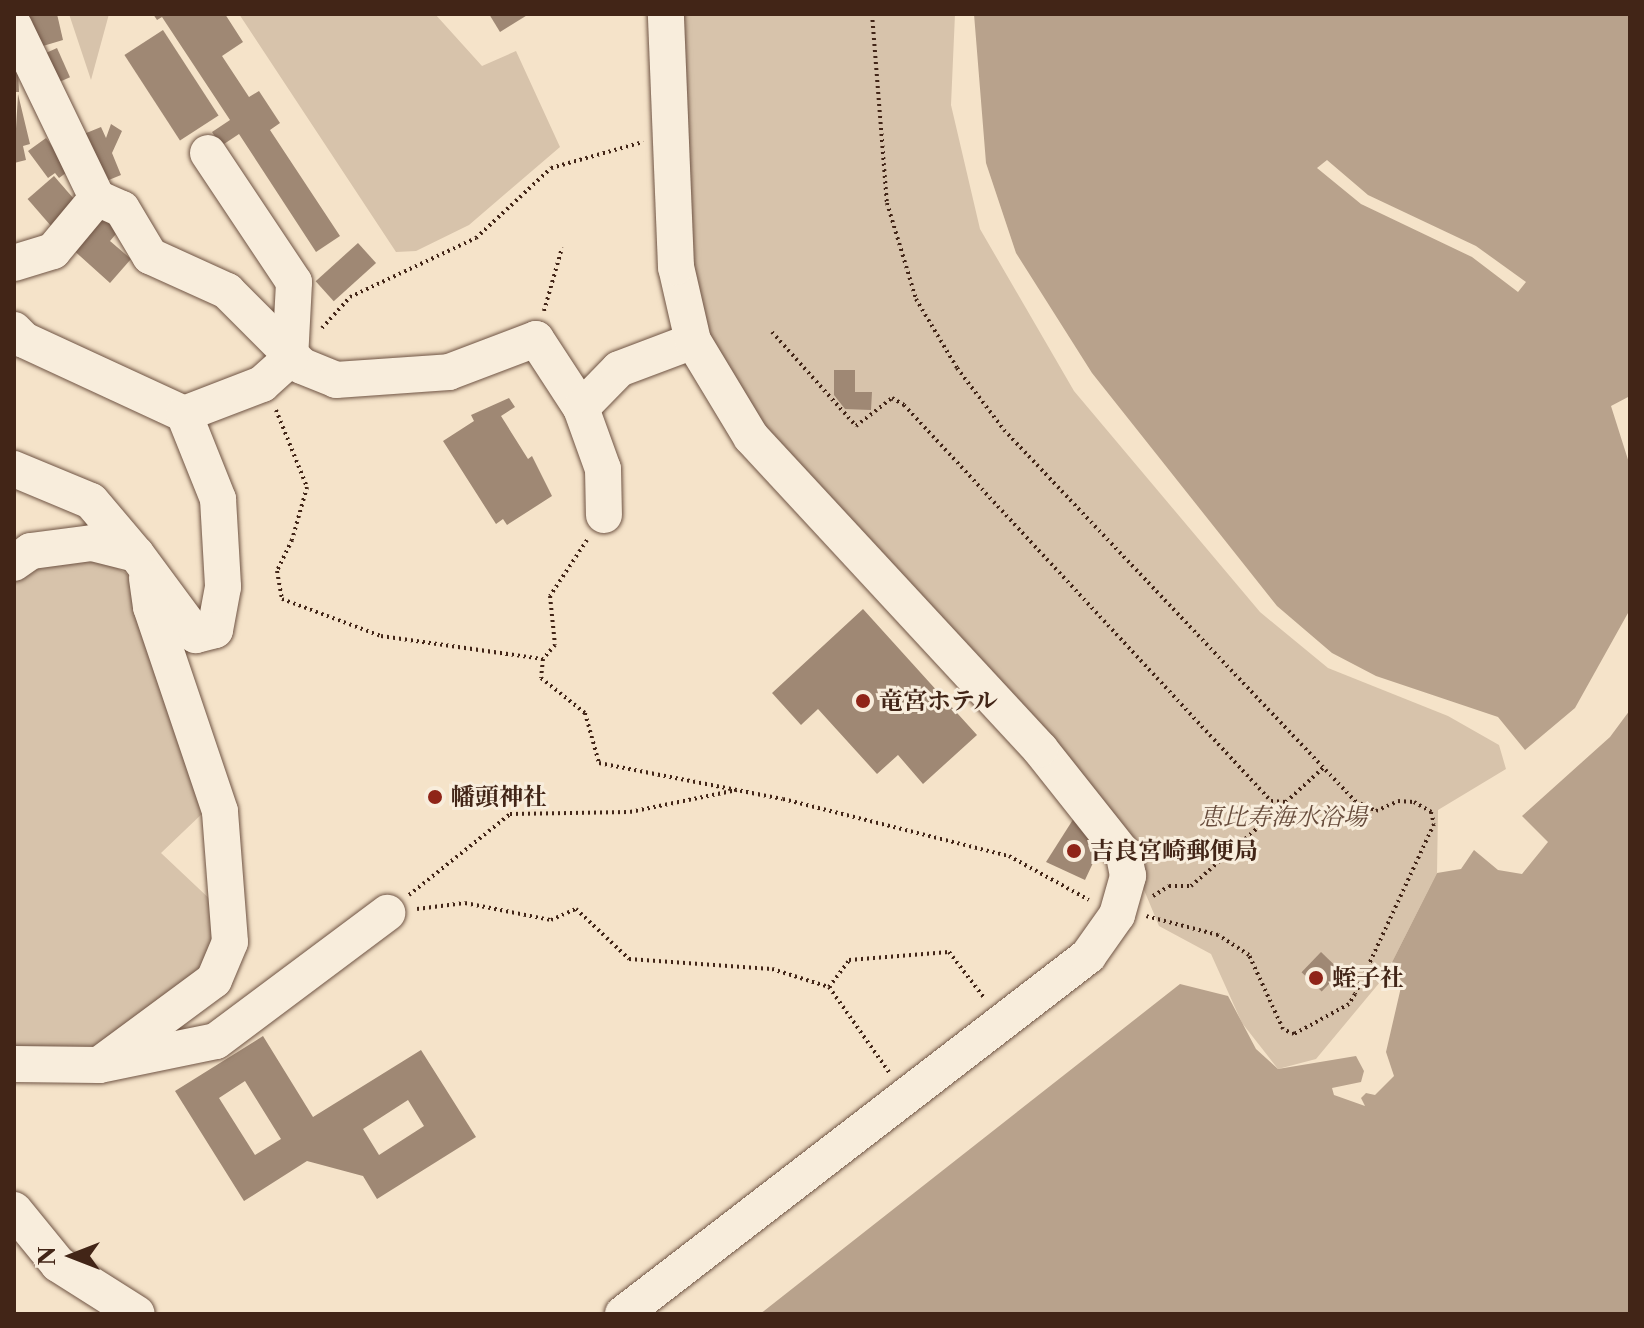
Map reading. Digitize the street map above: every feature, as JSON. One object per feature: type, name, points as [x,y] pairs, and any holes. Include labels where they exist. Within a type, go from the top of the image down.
[{"type":"street","points":[[623,1314],[1088,956],[1120,908],[1128,876],[1124,855],[1040,749],[751,437],[693,341],[676,267],[666,14]]},
{"type":"street","points":[[14,26],[97,198],[122,209],[150,256],[227,291],[296,363],[336,380],[449,372],[536,339],[581,408],[603,469],[604,515]]},
{"type":"street","points":[[208,153],[294,282],[296,363]]},
{"type":"street","points":[[14,263],[53,251],[97,198]]},
{"type":"street","points":[[14,330],[24,340],[184,414],[218,499],[223,587],[215,630],[196,635],[91,501],[14,469]]},
{"type":"street","points":[[581,408],[619,369],[693,341]]},
{"type":"street","points":[[184,414],[262,384],[296,363]]},
{"type":"street","points":[[14,563],[31,551],[92,543],[141,561]]},
{"type":"street","points":[[99,1065],[214,980],[230,942],[220,811],[151,607],[141,561]]},
{"type":"street","points":[[14,1064],[99,1065],[216,1041],[387,913]]},
{"type":"street","points":[[14,1210],[58,1264],[137,1314]]},
{"type":"path","points":[[604,515],[550,596],[555,645],[543,659],[541,678],[585,713],[599,763],[740,790],[1009,856],[1120,908],[1170,920],[1228,941],[1249,955],[1283,1029],[1294,1034],[1349,1004],[1434,824],[1431,812],[1414,802],[1398,801],[1376,811],[1355,801],[1004,430],[957,368],[916,299],[887,203],[872,14]]},
{"type":"path","points":[[296,363],[308,344],[350,297],[476,238],[551,168],[603,149],[673,136]]},
{"type":"path","points":[[536,339],[562,248]]},
{"type":"path","points":[[772,332],[856,426],[892,398],[904,405],[1271,801],[1286,802]]},
{"type":"path","points":[[262,384],[307,487],[292,540],[277,571],[282,599],[381,636],[543,659]]},
{"type":"path","points":[[1120,908],[1169,886],[1191,886],[1324,767]]},
{"type":"path","points":[[387,913],[510,814],[630,812],[740,790]]},
{"type":"path","points":[[387,913],[465,903],[551,920],[576,909],[629,959],[772,969],[829,987],[891,1074]]},
{"type":"path","points":[[829,987],[849,960],[949,952],[1002,1022]]},
{"type":"green space","points":[[69,14],[109,14],[91,80]]},
{"type":"green space","points":[[239,14],[435,14],[482,66],[516,51],[560,147],[469,225],[416,251],[396,252]]},
{"type":"green space","name":"恵比寿海水浴場","points":[[666,14],[955,14],[951,105],[980,229],[1074,391],[1260,612],[1328,668],[1448,716],[1499,745],[1506,769],[1438,810],[1437,873],[1385,976],[1316,1059],[1278,1069],[1242,1023],[1211,954],[1159,926],[1137,873],[693,341]]},
{"type":"green space","points":[[97,556],[127,574],[206,810],[161,853],[214,903],[217,939],[199,976],[93,1054],[14,1050],[14,575],[31,563]]},
{"type":"shaded area","points":[[974,14],[1630,14],[1630,396],[1611,406],[1630,466],[1628,613],[1575,708],[1525,750],[1498,717],[1376,676],[1332,653],[1277,606],[1092,373],[1016,253],[986,163]]},
{"type":"shaded area","points":[[1630,710],[1630,1314],[760,1314],[1180,984],[1228,996],[1256,1049],[1278,1069],[1356,1056],[1364,1071],[1361,1082],[1332,1088],[1334,1095],[1365,1106],[1361,1098],[1366,1093],[1375,1095],[1394,1076],[1386,1052],[1401,987],[1385,976],[1437,873],[1461,869],[1474,850],[1498,870],[1522,874],[1548,842],[1522,816],[1610,737]]},
{"type":"pier","points":[[1327,160],[1368,195],[1476,246],[1526,282],[1518,292],[1472,257],[1361,204],[1317,168]]},
{"type":"building","points":[[34,14],[57,14],[63,40],[33,49],[20,21]]},
{"type":"building","points":[[153,14],[225,14],[243,42],[222,56],[249,97],[259,91],[280,123],[270,130],[340,236],[316,252],[239,134],[221,146],[212,132],[230,120],[162,17],[157,20]]},
{"type":"building","points":[[489,14],[529,14],[500,32]]},
{"type":"building","points":[[163,30],[219,116],[180,141],[124,55]]},
{"type":"building","points":[[57,48],[70,77],[52,85],[39,56]]},
{"type":"building","points":[[14,70],[18,70],[19,92],[14,92]]},
{"type":"building","points":[[18,94],[30,144],[23,146],[26,160],[14,163]]},
{"type":"building","points":[[111,124],[122,131],[112,153],[121,175],[99,184],[79,136],[101,127],[106,138]]},
{"type":"building","points":[[46,138],[70,170],[59,178],[55,173],[48,178],[28,151]]},
{"type":"building","points":[[54,176],[82,208],[56,231],[28,199]]},
{"type":"building","points":[[102,211],[121,228],[110,241],[131,259],[110,283],[70,247]]},
{"type":"building","points":[[358,243],[376,263],[334,301],[316,281]]},
{"type":"building","points":[[834,370],[855,370],[855,392],[872,392],[871,410],[845,409],[834,395]]},
{"type":"building","points":[[509,398],[515,407],[501,416],[528,459],[532,456],[552,496],[507,525],[503,519],[496,524],[443,441],[474,421],[471,415]]},
{"type":"building","name":"竜宮ホテル","points":[[863,609],[977,735],[923,784],[898,755],[877,774],[818,709],[801,725],[772,693]]},
{"type":"building","points":[[1074,818],[1099,850],[1085,880],[1046,862]]},
{"type":"building","name":"蛭子社","points":[[1321,952],[1341,971],[1322,992],[1302,972]]},
{"type":"building","points":[[263,1036],[313,1117],[421,1050],[476,1137],[377,1199],[363,1176],[307,1161],[244,1201],[175,1091]],"holes":[[[245,1081],[281,1139],[255,1155],[219,1098]],[[408,1100],[424,1126],[379,1155],[363,1129]]]},
{"type":"place","name":"竜宮ホテル","points":[[863,701]]},
{"type":"place","name":"幡頭神社","points":[[435,797]]},
{"type":"place","name":"吉良宮崎郵便局","points":[[1074,851]]},
{"type":"place","name":"蛭子社","points":[[1316,978]]}]
